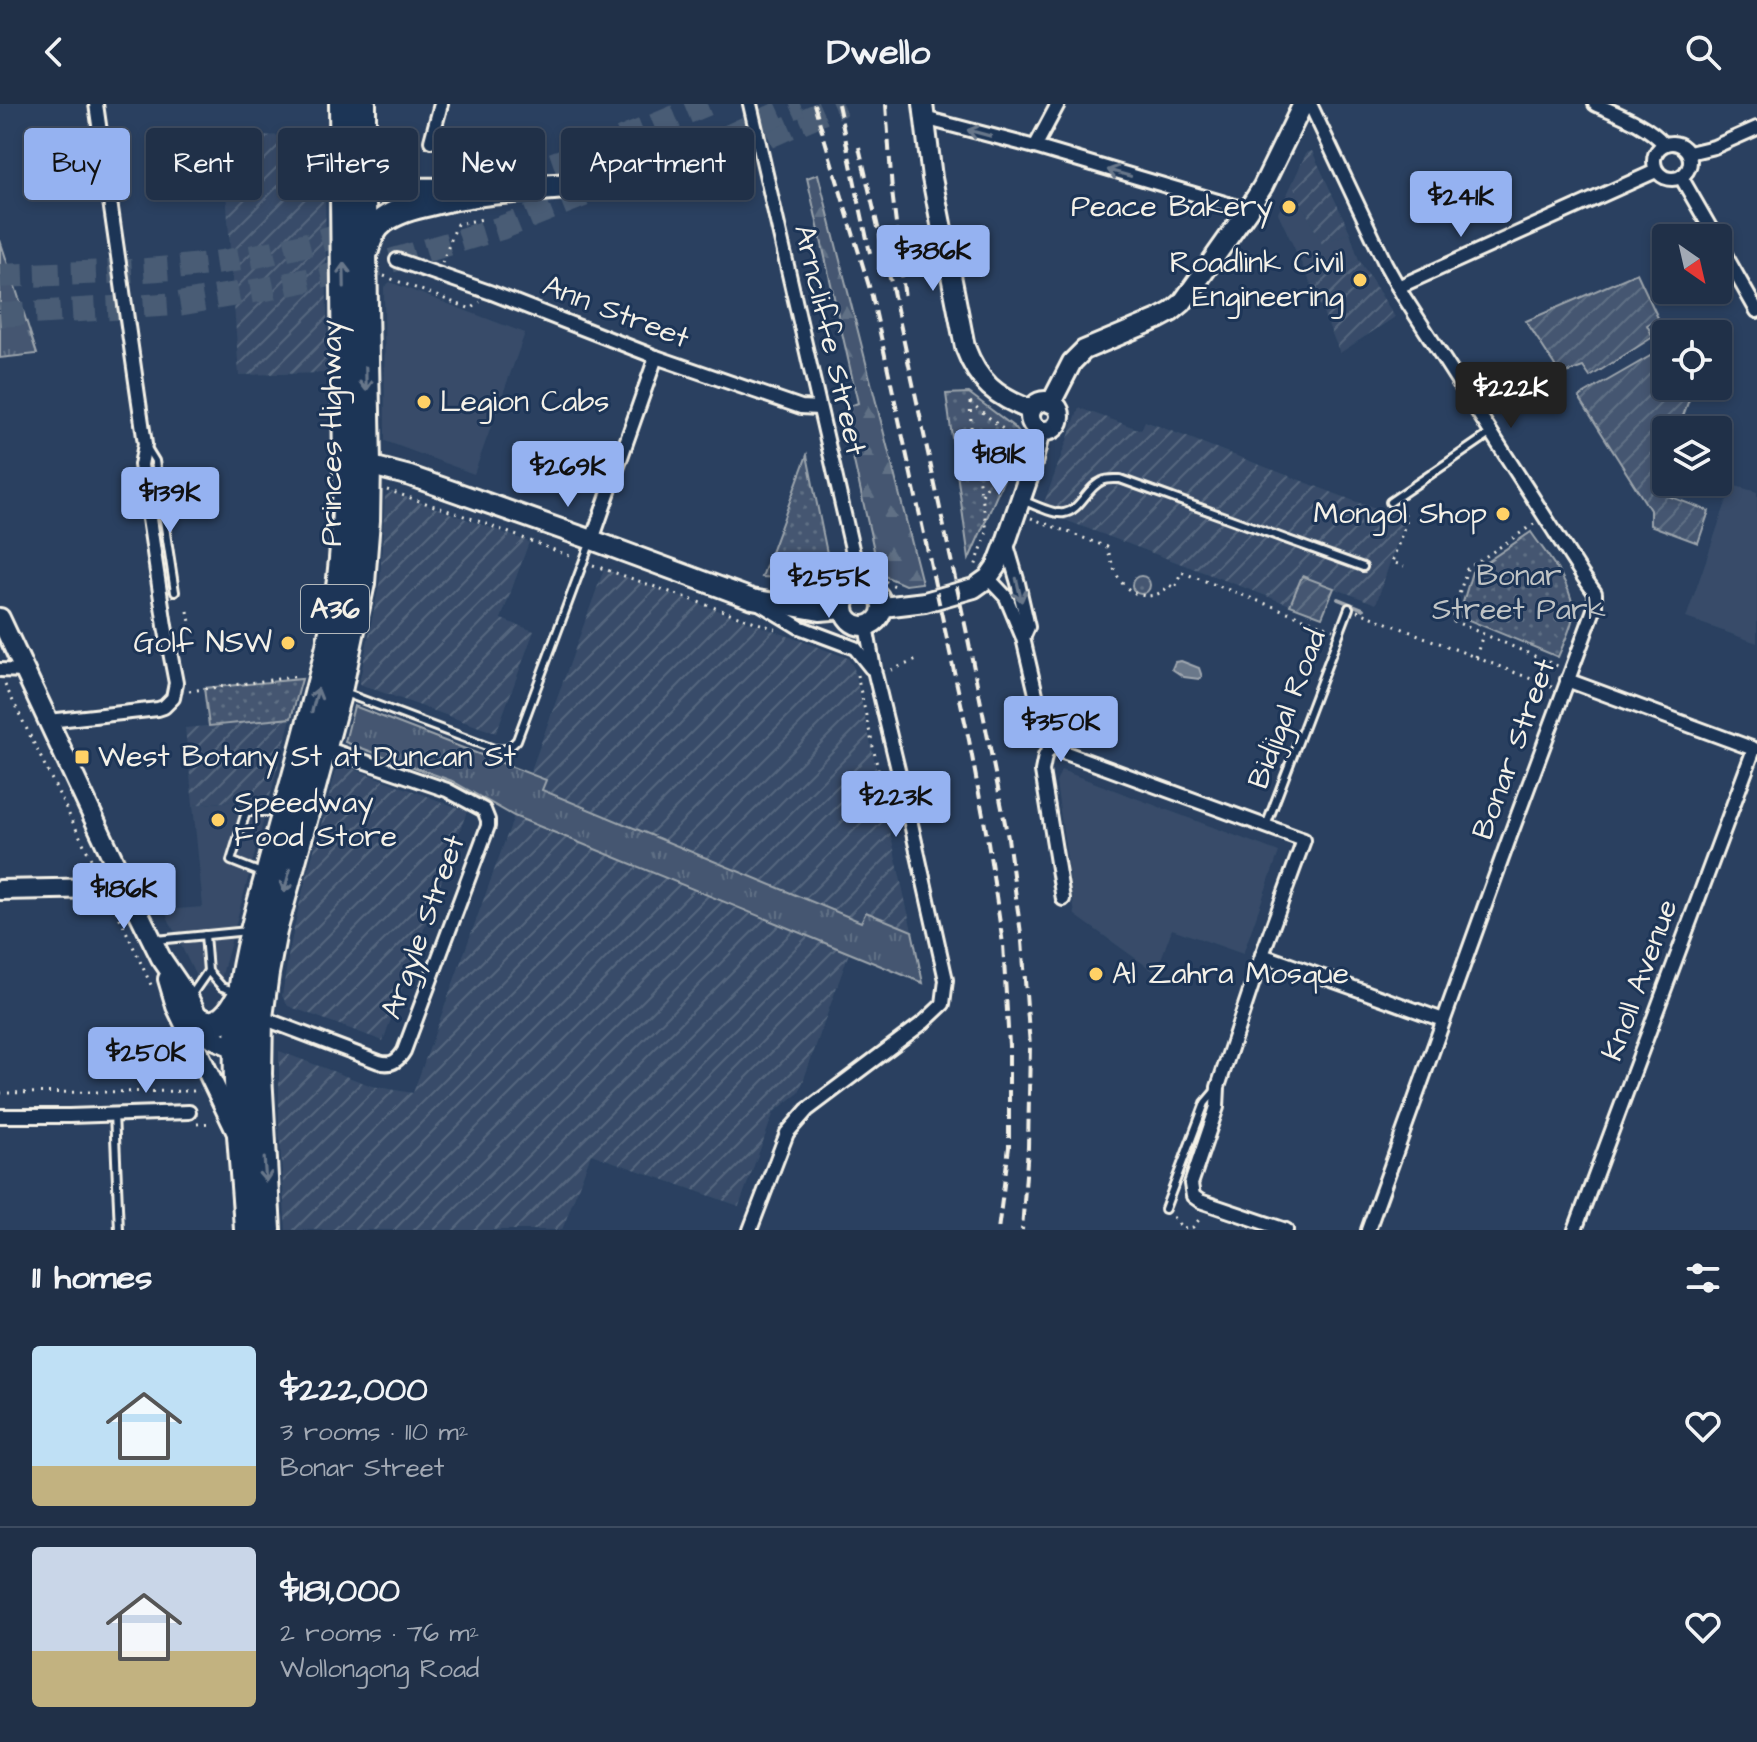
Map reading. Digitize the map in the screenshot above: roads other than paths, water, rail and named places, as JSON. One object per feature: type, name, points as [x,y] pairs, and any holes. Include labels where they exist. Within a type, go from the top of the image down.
[{"type":"highway","name":"Princes Highway","points":[[342,104],[342,128]]},
{"type":"highway","name":"Princes Highway","points":[[363,104],[363,128]]},
{"type":"highway","name":"Princes Highway","points":[[268,1230],[259,1074],[260,1017],[271,941],[314,744],[342,567],[345,522],[343,200]]},
{"type":"highway","name":"Princes Highway","points":[[247,1230],[237,1049],[241,994],[253,930],[285,812],[339,691],[362,583],[367,520],[372,274],[365,200]]},
{"type":"highway","points":[[372,274],[366,249],[376,227],[385,219],[424,204],[446,200]]},
{"type":"highway","points":[[194,1009],[207,1024],[220,1021],[235,1006],[241,994]]},
{"type":"street","points":[[48,721],[158,709],[169,704],[175,692],[175,672],[165,626],[141,465],[145,444],[96,104]]},
{"type":"street","points":[[431,141],[441,104]]},
{"type":"street","name":"Arncliffe Street","points":[[750,104],[859,580]]},
{"type":"street","points":[[1035,147],[1058,104]]},
{"type":"street","points":[[1051,403],[1072,362],[1084,350],[1158,319],[1182,303],[1263,186],[1303,104]]},
{"type":"street","name":"Bonar Street","points":[[1310,104],[1398,287],[1595,593],[1595,607],[1368,1230]]},
{"type":"street","points":[[1595,104],[1646,128],[1664,144]]},
{"type":"street","points":[[1031,410],[1002,398],[992,389],[971,363],[965,347],[932,178],[923,111],[1248,210]]},
{"type":"street","points":[[1689,153],[1714,147],[1757,128]]},
{"type":"street","points":[[1676,143],[1689,153],[1690,164],[1681,177],[1665,178],[1656,171],[1654,159],[1664,144],[1676,143]]},
{"type":"street","points":[[1398,287],[1656,171]]},
{"type":"street","points":[[1681,177],[1708,224]]},
{"type":"street","name":"Ann Street","points":[[397,260],[492,293],[656,357],[801,407],[818,408]]},
{"type":"street","points":[[1732,267],[1757,311]]},
{"type":"street","points":[[592,540],[656,357]]},
{"type":"street","points":[[1037,403],[1051,403],[1058,410],[1059,419],[1054,428],[1040,431],[1031,423],[1031,410],[1037,403]]},
{"type":"street","points":[[883,607],[925,602],[974,588],[980,576],[997,565],[1040,431]]},
{"type":"street","points":[[368,465],[410,476],[752,599],[820,611],[844,609]]},
{"type":"street","points":[[1006,542],[1028,627],[1023,638]]},
{"type":"street","points":[[980,576],[1006,597],[1023,638],[1045,733],[1051,745],[1304,840],[1218,1087],[1217,1107],[1191,1184],[1195,1198],[1286,1230]]},
{"type":"street","points":[[859,580],[882,602],[880,618],[871,625],[854,624],[844,609],[859,580]]},
{"type":"street","points":[[752,599],[799,627],[855,648],[875,674]]},
{"type":"street","points":[[0,618],[161,958],[206,1033],[245,1055],[259,1074]]},
{"type":"street","points":[[750,1230],[787,1133],[807,1110],[924,1022],[943,1004],[946,980],[866,626]]},
{"type":"street","points":[[0,670],[25,671]]},
{"type":"street","name":"Knoll Avenue","points":[[1567,681],[1756,746],[1575,1230]]},
{"type":"street","name":"Argyle Street","points":[[260,1017],[379,1062],[389,1064],[398,1059],[404,1051],[488,826],[484,810],[447,790],[314,744]]},
{"type":"street","points":[[1051,745],[1042,771],[1063,899]]},
{"type":"street","points":[[0,890],[125,885]]},
{"type":"street","points":[[1262,955],[1443,1020]]},
{"type":"street","points":[[161,958],[176,1006],[241,1140]]},
{"type":"street","points":[[0,1116],[189,1112]]},
{"type":"lane","points":[[1390,502],[1491,433]]},
{"type":"lane","points":[[145,444],[155,461],[175,592]]},
{"type":"lane","points":[[1018,506],[1066,514],[1095,484],[1105,479],[1120,479],[1363,567]]},
{"type":"lane","points":[[339,691],[494,749],[507,749],[517,740],[592,540]]},
{"type":"lane","name":"Bidjigal Road","points":[[1266,826],[1349,608]]},
{"type":"lane","points":[[268,875],[231,861],[246,812],[285,812]]},
{"type":"lane","points":[[152,940],[253,930]]},
{"type":"lane","points":[[194,1009],[208,971],[205,935]]},
{"type":"lane","points":[[208,971],[222,987],[241,994]]},
{"type":"lane","points":[[1165,1209],[1205,1103],[1218,1087]]},
{"type":"lane","points":[[114,1113],[119,1230]]},
{"type":"water","points":[[1181,661],[1199,668],[1202,677],[1184,677],[1172,669],[1175,662]]},
{"type":"waterway","points":[[1338,599],[1363,609]]},
{"type":"tunnel","points":[[545,167],[707,104]]},
{"type":"tunnel","points":[[747,128],[800,104]]},
{"type":"tunnel","points":[[754,143],[842,104]]},
{"type":"tunnel","points":[[0,315],[178,304],[266,289],[384,263],[501,228],[571,200]]},
{"type":"tunnel","points":[[0,276],[130,271],[208,264],[286,249],[362,228]]},
{"type":"railway","points":[[814,104],[872,296],[969,740],[988,842],[1003,944],[1009,1045],[1009,1147],[998,1230]]},
{"type":"railway","points":[[838,104],[870,253]]},
{"type":"railway","points":[[886,104],[892,191],[905,299]]},
{"type":"railway","points":[[859,147],[966,629],[1008,838],[1022,941],[1030,1046],[1022,1230]]},
{"type":"place","name":"Peace Bakery","points":[[1289,207]]},
{"type":"place","name":"Roadlink Civil Engineering","points":[[1360,280]]},
{"type":"place","name":"Legion Cabs","points":[[424,402]]},
{"type":"place","name":"Mongol Shop","points":[[1503,514]]},
{"type":"place","name":"Golf NSW","points":[[288,643]]},
{"type":"place","name":"West Botany St at Duncan St","points":[[82,757]]},
{"type":"place","name":"Speedway Food Store","points":[[218,820]]},
{"type":"place","name":"Al Zahra Mosque","points":[[1096,974]]},
{"type":"park label","name":"Bonar Street Park","points":[[1519,593]]}]
